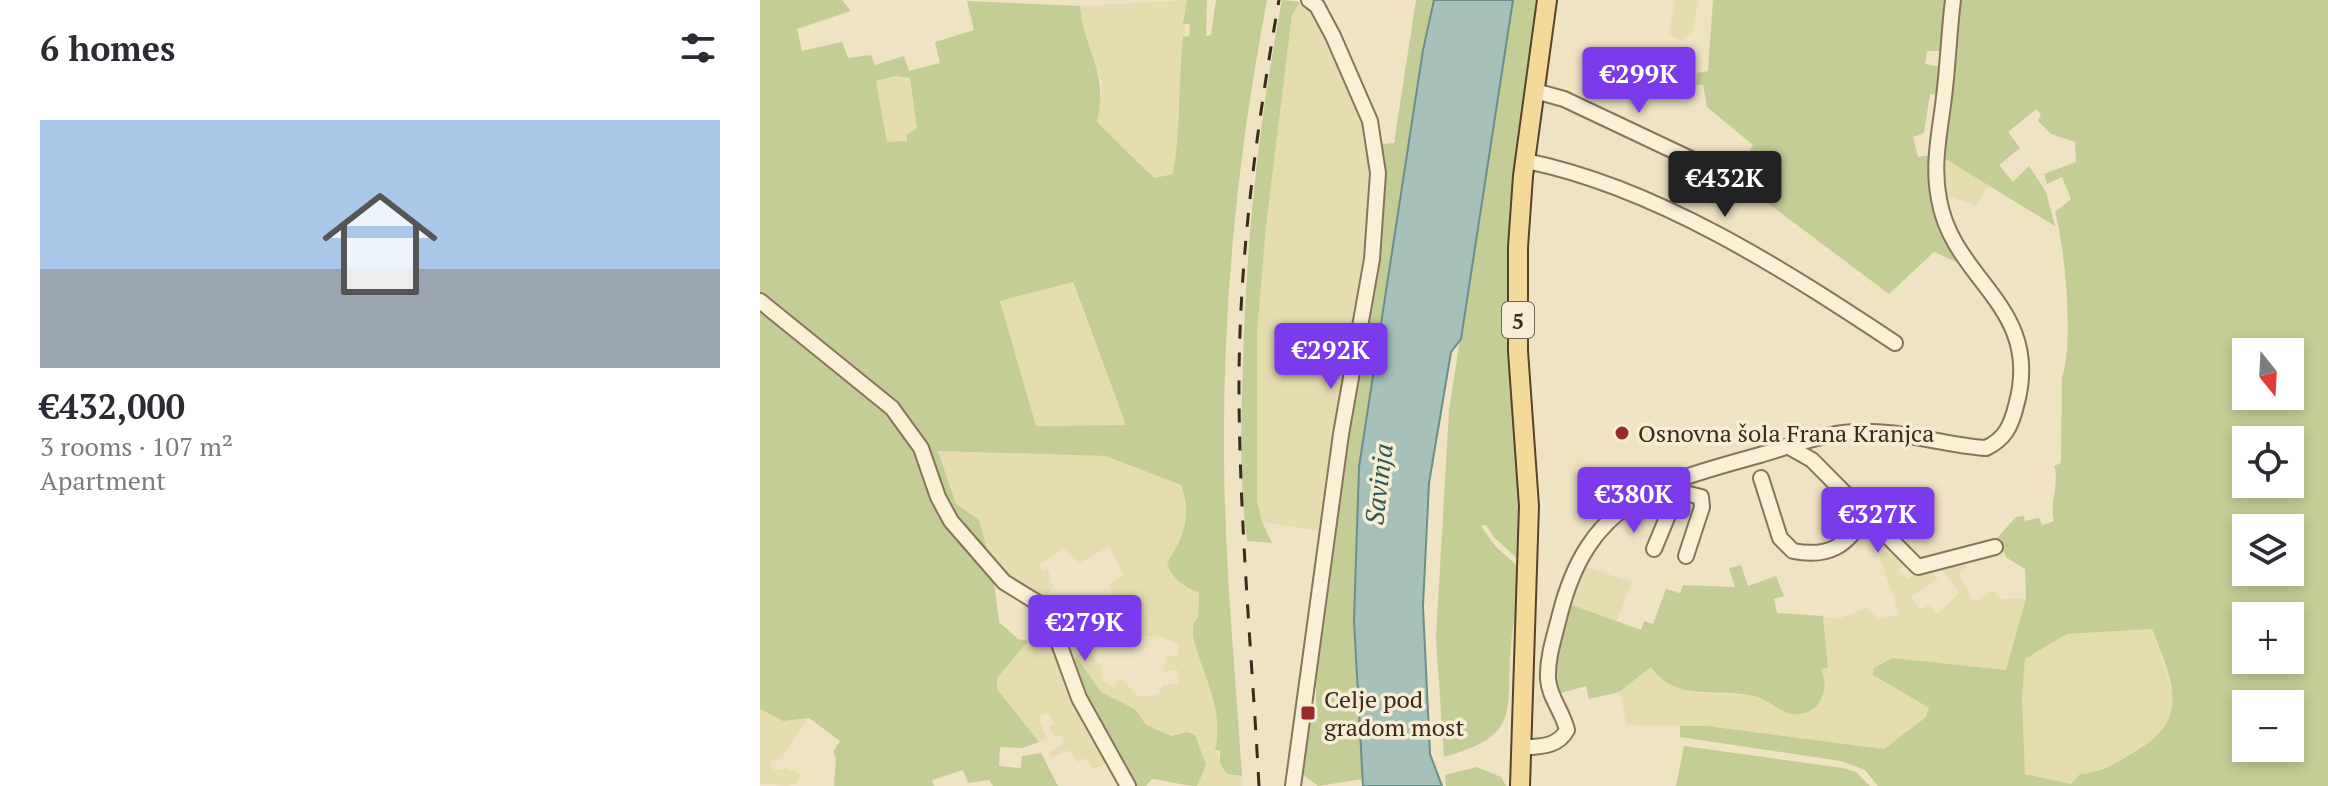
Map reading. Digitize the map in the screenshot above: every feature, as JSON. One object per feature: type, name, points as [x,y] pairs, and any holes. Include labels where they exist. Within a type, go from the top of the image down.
[{"type":"main road","name":"5","points":[[1520,786],[1529,506],[1518,351],[1518,247],[1547,0]]},
{"type":"street","points":[[1520,748],[1552,745],[1561,740],[1567,730],[1548,684],[1548,664],[1571,582],[1598,535],[1629,502],[1657,486],[1820,436],[1856,432],[1986,448],[2000,441],[2011,425],[2024,379],[2020,348],[2000,302],[1967,262],[1947,229],[1936,180],[1953,0]]},
{"type":"street","points":[[1293,786],[1341,434],[1372,259],[1378,173],[1370,121],[1316,2]]},
{"type":"street","points":[[1535,91],[1564,99],[1729,177]]},
{"type":"street","points":[[1526,161],[1558,168],[1674,215],[1784,272],[1895,343]]},
{"type":"street","points":[[760,301],[892,408],[921,448],[938,497],[951,521],[1004,582],[1046,608],[1079,698],[1128,786]]},
{"type":"street","points":[[1789,447],[1812,460],[1918,567],[1995,547]]},
{"type":"street","points":[[1761,478],[1780,538],[1793,551],[1830,552],[1854,535],[1865,516]]},
{"type":"street","points":[[1598,535],[1649,499],[1685,493],[1701,497],[1702,507],[1686,556]]},
{"type":"street","points":[[1654,549],[1676,496]]},
{"type":"shaded area","points":[[1187,0],[1176,158],[1173,174],[1154,178],[1097,122],[1102,83],[1082,28],[1080,6]]},
{"type":"shaded area","points":[[1675,0],[1699,0],[1692,32],[1681,40],[1669,34]]},
{"type":"shaded area","points":[[1300,2],[1316,19],[1353,97],[1363,125],[1369,162],[1366,229],[1353,328],[1326,476],[1322,531],[1262,522],[1257,500],[1257,333],[1266,226],[1292,15]]},
{"type":"shaded area","points":[[896,76],[910,78],[917,129],[907,140],[887,143],[876,81]]},
{"type":"shaded area","points":[[1939,155],[1989,185],[1976,206],[1951,197],[1942,203]]},
{"type":"shaded area","points":[[1072,282],[1126,425],[1036,426],[1000,301]]},
{"type":"shaded area","points":[[938,451],[1106,456],[1181,485],[1187,516],[1183,537],[1173,553],[1173,571],[1176,579],[1199,592],[1193,636],[1217,709],[1220,731],[1215,750],[1235,776],[1242,776],[1243,786],[1197,786],[1187,732],[1172,736],[1145,725],[1135,709],[1101,692],[1077,658],[1068,661],[1053,619],[1060,617],[1102,668],[1101,679],[1114,688],[1121,678],[1137,696],[1158,695],[1163,685],[1179,684],[1178,670],[1164,671],[1165,657],[1178,656],[1178,645],[1163,637],[1142,636],[1132,624],[1140,615],[1134,606],[1125,613],[1129,619],[1118,627],[1099,605],[1114,595],[1109,585],[1124,575],[1109,547],[1079,563],[1063,548],[1039,565],[1044,571],[1048,569],[1053,587],[1045,598],[1023,594],[990,560],[979,520],[956,504]]},
{"type":"shaded area","points":[[1893,550],[1904,562],[1899,570],[1907,579],[1917,572],[1931,570],[1938,579],[1910,597],[1921,610],[1928,604],[1937,614],[1960,593],[1941,570],[1942,566],[1964,561],[1967,567],[1959,574],[1974,602],[1992,590],[2000,599],[2026,598],[2006,670],[1892,658],[1874,675],[1929,708],[1926,717],[1884,749],[1707,726],[1627,725],[1619,692],[1651,667],[1698,693],[1751,695],[1775,703],[1783,710],[1820,668],[1828,668],[1823,616],[1838,619],[1866,608],[1879,619],[1899,614],[1879,555]]},
{"type":"shaded area","points":[[1587,567],[1632,582],[1616,623],[1569,604]]},
{"type":"shaded area","points":[[1039,628],[1057,651],[1071,699],[1106,763],[1093,769],[1087,758],[1077,762],[1070,750],[1052,758],[1049,752],[1062,745],[1063,737],[1055,736],[1049,727],[1055,724],[1049,713],[1039,717],[1047,739],[1039,742],[997,689],[997,678]]},
{"type":"shaded area","points":[[2152,629],[2173,692],[2174,711],[2170,723],[2149,745],[2096,773],[2080,774],[2071,784],[2025,775],[2022,698],[2025,659],[2066,634]]},
{"type":"shaded area","points":[[760,709],[783,720],[808,718],[781,758],[770,761],[773,770],[786,768],[801,774],[797,783],[787,786],[760,783]]},
{"type":"green space","points":[[760,0],[842,0],[851,11],[797,29],[802,51],[842,42],[848,58],[871,55],[875,65],[904,56],[909,71],[940,63],[935,42],[974,30],[967,1],[1080,6],[1098,74],[1100,104],[1097,122],[1154,178],[1173,174],[1183,37],[1189,36],[1190,24],[1183,24],[1187,0],[1207,0],[1206,36],[1211,35],[1216,0],[1267,0],[1241,167],[1230,279],[1224,392],[1226,530],[1242,776],[1227,774],[1220,763],[1220,751],[1215,750],[1215,706],[1193,636],[1199,592],[1179,581],[1167,563],[1178,544],[1186,517],[1181,485],[1106,456],[938,451],[956,504],[979,520],[990,560],[982,569],[994,582],[999,622],[1018,639],[1028,641],[997,678],[997,689],[1039,742],[1022,748],[1000,747],[999,766],[1021,768],[1022,756],[1041,753],[1058,786],[993,786],[989,780],[968,783],[963,770],[932,780],[934,786],[834,786],[836,758],[833,752],[840,741],[809,718],[783,721],[760,709]],"holes":[[[896,76],[910,78],[917,128],[907,135],[907,141],[887,142],[876,81]],[[1073,282],[1126,425],[1036,426],[1000,301]]]},
{"type":"green space","points":[[1282,0],[1300,2],[1292,15],[1266,226],[1257,333],[1257,500],[1262,522],[1272,543],[1247,541],[1242,475],[1242,408],[1247,273],[1255,181]]},
{"type":"green space","points":[[1416,0],[1434,0],[1423,50],[1359,467],[1354,620],[1363,779],[1318,786],[1301,773],[1303,745],[1311,718],[1316,718],[1316,666],[1330,581],[1346,438],[1369,325],[1379,240],[1382,144],[1394,143]]},
{"type":"green space","points":[[1513,0],[1542,0],[1514,182],[1508,265],[1523,564],[1493,536],[1486,525],[1481,526],[1496,547],[1523,571],[1512,635],[1505,718],[1487,740],[1444,757],[1436,638],[1449,410]]},
{"type":"green space","points":[[1713,0],[1950,0],[1942,51],[1927,51],[1925,64],[1942,67],[1940,95],[1930,94],[1924,133],[1913,137],[1918,157],[1931,155],[1943,230],[1961,264],[1934,252],[1889,294],[1753,192],[1767,168],[1748,154],[1753,145],[1707,107],[1703,85],[1696,85],[1697,73],[1708,71]]},
{"type":"green space","points":[[1956,0],[2328,0],[2328,786],[1878,786],[1865,770],[1841,761],[1680,737],[1680,726],[1707,726],[1884,749],[1926,717],[1929,708],[1873,675],[1874,668],[1892,658],[2006,670],[2026,598],[2025,569],[2007,558],[1996,539],[2016,517],[2024,516],[2025,521],[2039,518],[2042,525],[2054,521],[2054,466],[2061,463],[2062,377],[2066,362],[2068,320],[2065,271],[2055,212],[2071,199],[2062,177],[2047,184],[2044,174],[2076,162],[2075,142],[2051,134],[2038,121],[2041,114],[2036,109],[2008,132],[2020,148],[1999,165],[2013,182],[2029,166],[2046,192],[2055,226],[1939,155]],"holes":[[[2152,629],[2166,667],[2173,699],[2163,728],[2151,741],[2107,767],[2080,774],[2071,784],[2025,774],[2022,698],[2025,659],[2067,634]]]},
{"type":"green space","points":[[1741,565],[1748,586],[1776,576],[1784,596],[1774,599],[1777,613],[1823,616],[1828,668],[1821,669],[1823,693],[1816,707],[1801,714],[1792,714],[1754,696],[1684,689],[1661,678],[1651,667],[1619,692],[1589,699],[1586,686],[1558,694],[1555,660],[1569,604],[1641,630],[1644,621],[1653,624],[1666,589],[1680,593],[1683,585],[1735,587],[1729,568]]},
{"type":"green space","points":[[1077,658],[1101,692],[1135,709],[1146,725],[1172,736],[1187,732],[1195,735],[1206,765],[1197,786],[1152,779],[1146,786],[1132,786],[1119,770],[1068,661]]},
{"type":"green space","points":[[1684,746],[1843,768],[1856,772],[1870,786],[1676,786]]},
{"type":"green space","points":[[1477,767],[1501,777],[1506,786],[1446,786],[1445,775]]},
{"type":"water","name":"Savinja","points":[[1434,0],[1513,0],[1461,339],[1451,352],[1429,483],[1423,606],[1430,754],[1442,786],[1363,786],[1354,620],[1359,467],[1423,50]]},
{"type":"railway","points":[[1259,786],[1242,495],[1239,348],[1250,198],[1279,0]]},
{"type":"place","name":"Osnovna šola Frana Kranjca","points":[[1622,433]]},
{"type":"place","name":"Celje pod gradom most","points":[[1308,713]]}]
